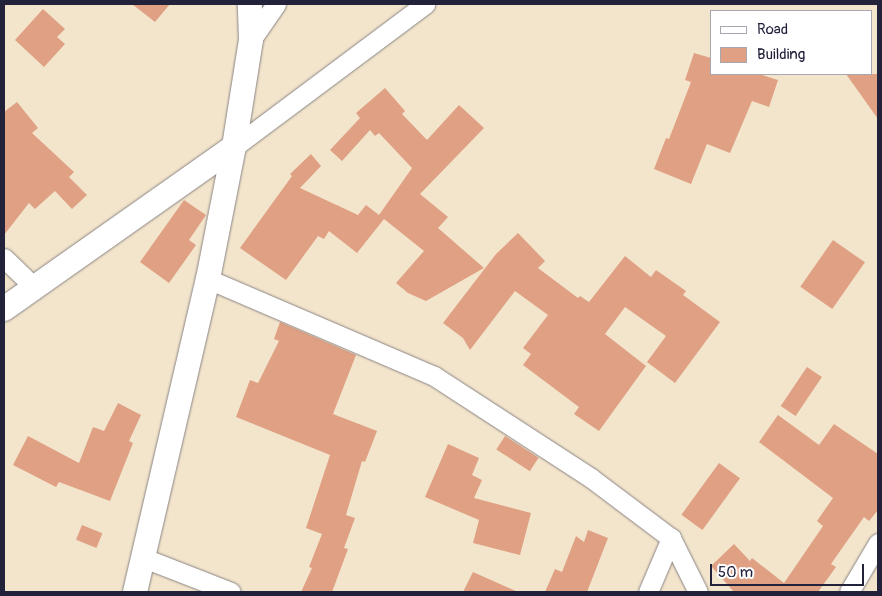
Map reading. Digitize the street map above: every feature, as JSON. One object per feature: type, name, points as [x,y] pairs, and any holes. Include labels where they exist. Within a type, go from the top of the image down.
[{"type":"street","points":[[135,592],[208,279],[234,148],[251,40],[250,4]]},
{"type":"street","points":[[251,40],[276,4]]},
{"type":"street","points":[[4,309],[234,148],[425,4]]},
{"type":"street","points":[[4,258],[34,287]]},
{"type":"street","points":[[208,279],[434,376],[591,478],[671,538],[698,592]]},
{"type":"street","points":[[648,592],[671,538]]},
{"type":"street","points":[[849,592],[878,542]]},
{"type":"street","points":[[144,558],[231,592]]},
{"type":"building","points":[[132,4],[170,4],[155,22]]},
{"type":"building","points":[[43,9],[65,29],[57,37],[65,44],[44,67],[15,40]]},
{"type":"building","points":[[694,53],[710,58],[710,75],[762,75],[778,80],[769,107],[752,101],[730,153],[707,144],[691,184],[654,169],[666,138],[669,139],[691,82],[685,80]]},
{"type":"building","points":[[878,74],[878,119],[847,75]]},
{"type":"building","points":[[385,88],[405,111],[402,114],[427,140],[459,105],[484,128],[420,194],[448,217],[438,228],[484,268],[426,301],[408,293],[396,283],[424,251],[384,219],[357,253],[329,231],[324,239],[318,236],[286,280],[240,248],[292,176],[290,174],[311,154],[321,166],[300,188],[358,215],[366,205],[379,215],[412,168],[379,133],[375,136],[370,130],[342,161],[330,150],[360,118],[356,113]]},
{"type":"building","points":[[17,102],[38,128],[32,133],[74,172],[69,177],[87,195],[72,209],[55,191],[35,209],[29,203],[4,235],[4,112]]},
{"type":"building","points":[[184,200],[206,215],[189,240],[196,245],[169,283],[140,262]]},
{"type":"building","points":[[518,233],[545,261],[538,268],[578,298],[580,296],[589,302],[625,256],[651,277],[656,270],[686,291],[683,295],[720,322],[675,383],[647,362],[666,336],[625,307],[605,334],[646,366],[599,431],[574,414],[579,407],[523,365],[531,354],[523,348],[548,315],[515,291],[470,350],[463,338],[443,323],[496,254]]},
{"type":"building","points":[[833,240],[865,262],[832,309],[800,287]]},
{"type":"building","points":[[280,322],[356,355],[333,414],[377,431],[365,462],[362,461],[346,515],[355,518],[344,548],[348,549],[332,592],[301,592],[312,568],[309,567],[322,534],[306,528],[330,455],[236,417],[250,380],[258,383],[279,341],[274,339]]},
{"type":"building","points":[[807,367],[822,377],[796,416],[781,406]]},
{"type":"building","points":[[118,403],[141,415],[129,441],[133,443],[110,501],[59,482],[56,487],[13,465],[28,436],[79,463],[93,427],[104,431]]},
{"type":"building","points":[[778,415],[819,445],[834,424],[878,454],[878,510],[869,521],[864,517],[831,564],[836,567],[818,592],[734,592],[711,566],[734,544],[750,561],[752,558],[784,583],[823,526],[817,521],[833,498],[759,442]]},
{"type":"building","points":[[505,436],[539,458],[530,471],[496,449]]},
{"type":"building","points":[[448,444],[479,458],[472,475],[482,480],[474,498],[531,513],[520,555],[473,543],[479,520],[425,497]]},
{"type":"building","points":[[719,463],[740,478],[702,530],[681,515]]},
{"type":"building","points":[[82,525],[102,533],[96,548],[76,540]]},
{"type":"building","points":[[588,530],[608,538],[587,592],[545,592],[555,569],[562,572],[576,536],[584,542]]},
{"type":"building","points":[[473,572],[518,592],[463,592]]}]
